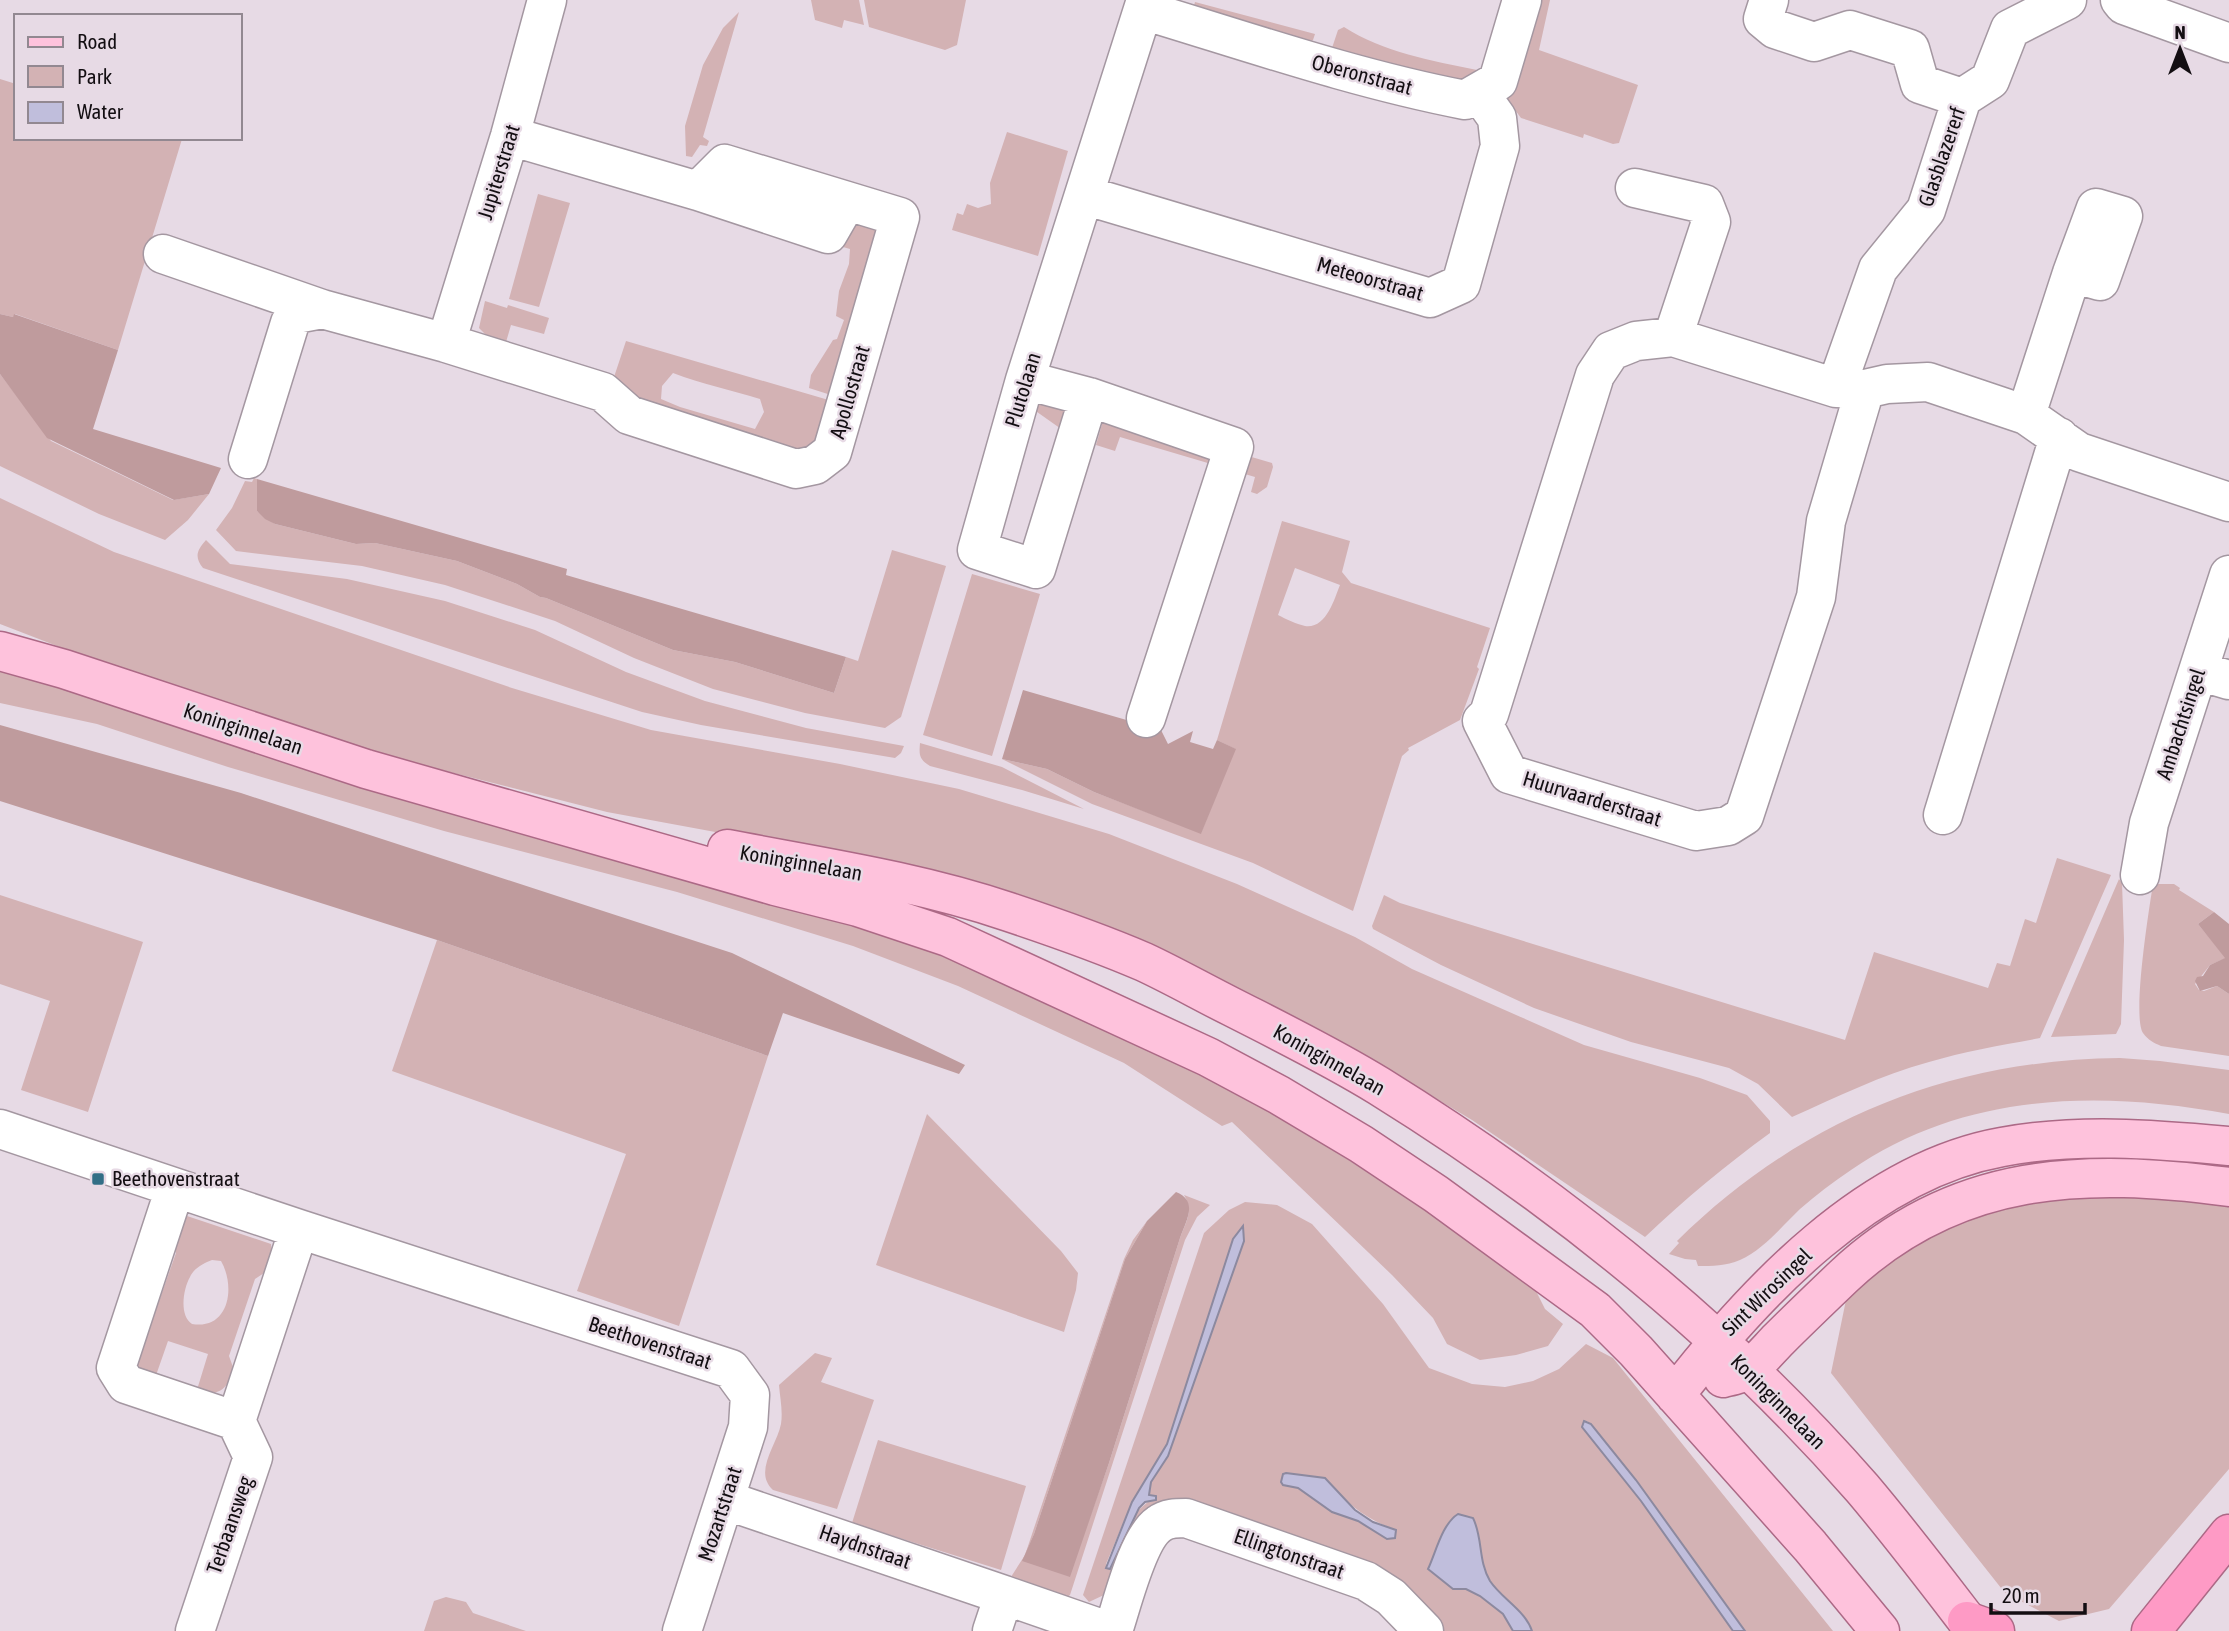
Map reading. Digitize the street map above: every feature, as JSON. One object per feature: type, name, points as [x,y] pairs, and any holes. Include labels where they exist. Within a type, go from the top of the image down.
[{"type":"highway","points":[[2147,1628],[2229,1534]]},
{"type":"main road","name":"Koninginnelaan","points":[[0,642],[64,669]]},
{"type":"main road","name":"Koninginnelaan","points":[[0,652],[64,669],[366,769],[775,886],[859,907],[948,937],[1208,1057],[1361,1144],[1595,1310],[1810,1546],[1880,1631]]},
{"type":"main road","name":"Koninginnelaan","points":[[505,809],[878,876],[1005,910],[1143,962],[1295,1039],[1376,1084],[1454,1135],[1568,1216],[1717,1341],[1863,1490],[1979,1628]]},
{"type":"main road","name":"Sint Wirosingel","points":[[1675,1395],[1717,1341],[1816,1244],[1851,1215],[1905,1182],[1962,1157],[2015,1144],[2088,1138],[2132,1138],[2229,1146]]},
{"type":"main road","name":"Sint Wirosingel","points":[[1675,1395],[1747,1370],[1856,1265],[1909,1226],[1969,1199],[2024,1184],[2075,1178],[2144,1178],[2229,1187]]},
{"type":"street","name":"Jupiterstraat","points":[[446,343],[510,136],[547,0]]},
{"type":"street","points":[[1479,94],[1498,81],[1522,0]]},
{"type":"street","points":[[1769,0],[1763,19],[1775,29],[1814,42],[1850,30],[1910,49],[1920,84],[1962,98]]},
{"type":"street","name":"Glasblazererf","points":[[1851,388],[1878,269],[1926,210],[1962,98],[1990,80],[2010,29],[2067,0]]},
{"type":"street","points":[[2120,0],[2124,5],[2159,19],[2229,43]]},
{"type":"street","name":"Oberonstraat","points":[[1144,5],[1317,63],[1432,94],[1465,100],[1479,94]]},
{"type":"street","name":"Plutolaan","points":[[1089,397],[1036,569],[977,550],[1025,380],[1144,5]]},
{"type":"street","name":"Meteoorstraat","points":[[1084,195],[1430,298],[1461,284],[1500,146],[1497,118],[1479,94]]},
{"type":"street","name":"Apollostraat","points":[[446,343],[603,392],[628,415],[796,469],[815,465],[832,452],[900,217],[725,164],[698,191],[510,136]]},
{"type":"street","points":[[1635,188],[1704,204],[1712,222],[1672,337]]},
{"type":"street","points":[[163,254],[322,309],[446,343]]},
{"type":"street","points":[[2026,415],[2072,273]]},
{"type":"street","points":[[248,459],[290,323],[296,314],[322,309]]},
{"type":"street","name":"Huurvaarderstraat","points":[[1851,388],[1826,521],[1816,597],[1744,816],[1728,826],[1696,831],[1509,774],[1482,721],[1489,714],[1595,375],[1611,351],[1636,341],[1672,337],[1851,388],[1928,382],[2026,415],[2079,452],[2229,502]]},
{"type":"street","points":[[1025,380],[1089,397],[1234,447],[1146,718]]},
{"type":"street","points":[[1943,815],[2059,438]]},
{"type":"street","name":"Ambachtsingel","points":[[2140,875],[2149,823],[2214,676],[2229,575]]},
{"type":"street","name":"Beethovenstraat","points":[[0,1129],[731,1369],[750,1395]]},
{"type":"street","points":[[175,1188],[116,1368],[126,1384],[236,1421],[299,1229]]},
{"type":"street","name":"Mozartstraat","points":[[682,1631],[748,1427],[750,1395]]},
{"type":"street","name":"Terbaansweg","points":[[195,1631],[253,1457],[236,1421]]},
{"type":"street","name":"Haydnstraat","points":[[725,1500],[1110,1631]]},
{"type":"street","name":"Ellingtonstraat","points":[[1110,1631],[1144,1540],[1161,1521],[1186,1518],[1366,1581],[1391,1597],[1419,1629]]},
{"type":"street","points":[[992,1631],[1004,1595]]},
{"type":"green space","points":[[811,0],[859,0],[864,25],[844,20],[842,28],[815,20]]},
{"type":"green space","points":[[864,0],[966,0],[957,45],[945,50],[869,27]]},
{"type":"green space","points":[[1536,0],[1550,0],[1539,50],[1638,85],[1619,143],[1613,144],[1584,134],[1583,138],[1521,118],[1504,95]]},
{"type":"green space","points":[[1195,2],[1315,34],[1313,40],[1305,46],[1192,13]]},
{"type":"green space","points":[[739,12],[703,137],[709,141],[707,146],[700,145],[692,157],[686,156],[685,126],[703,65],[723,28]]},
{"type":"green space","points":[[1344,27],[1391,49],[1477,70],[1464,80],[1330,54],[1338,30]]},
{"type":"green space","points":[[0,79],[14,83],[14,140],[182,140],[118,350],[15,314],[13,317],[0,314]]},
{"type":"green space","points":[[1007,132],[1068,151],[1038,256],[952,230],[957,213],[963,215],[967,204],[978,208],[991,204],[990,183]]},
{"type":"green space","points":[[538,194],[570,203],[539,307],[509,299]]},
{"type":"green space","points":[[851,221],[879,223],[834,396],[809,388],[811,375],[833,340],[837,339],[844,320],[836,316],[839,291],[849,264],[850,249],[843,247]]},
{"type":"green space","points":[[485,301],[549,318],[544,334],[511,325],[506,342],[487,336],[479,328]]},
{"type":"green space","points":[[626,341],[832,401],[820,443],[799,456],[643,408],[612,383]],"holes":[[[673,373],[760,399],[764,412],[755,429],[661,399],[662,386]]]},
{"type":"green space","points":[[0,374],[51,441],[173,500],[209,494],[188,520],[165,540],[99,514],[0,466]]},
{"type":"green space","points":[[1034,391],[1066,401],[1064,431],[1030,407]]},
{"type":"green space","points":[[1105,414],[1272,463],[1267,487],[1257,494],[1251,492],[1255,477],[1120,437],[1115,451],[1096,445]]},
{"type":"green space","points":[[254,478],[257,479],[257,511],[275,524],[356,544],[375,543],[457,561],[673,650],[735,662],[834,693],[846,657],[858,661],[892,550],[946,566],[901,717],[885,728],[805,713],[713,689],[634,658],[555,621],[445,585],[362,566],[236,551],[216,530],[232,508],[245,481],[252,482]]},
{"type":"green space","points":[[0,498],[114,552],[512,688],[651,730],[840,764],[959,789],[1109,834],[1237,884],[1355,937],[1412,969],[1584,1045],[1700,1078],[1747,1095],[1770,1121],[1770,1133],[1706,1183],[1645,1237],[1472,1120],[1355,1050],[818,851],[607,812],[383,755],[135,676],[0,624]]},
{"type":"green space","points":[[1282,521],[1350,541],[1342,572],[1351,583],[1490,628],[1477,667],[1479,669],[1460,720],[1408,748],[1402,756],[1353,911],[1253,863],[1092,804],[1002,759],[1047,769],[1094,792],[1201,833],[1235,749],[1217,740]],"holes":[[[1295,568],[1340,585],[1324,618],[1312,626],[1295,623],[1278,615]]]},
{"type":"green space","points":[[206,540],[230,564],[347,579],[445,601],[535,630],[626,672],[705,701],[806,728],[904,746],[895,758],[701,725],[642,712],[203,568],[198,554]]},
{"type":"green space","points":[[972,574],[1040,594],[992,756],[923,735]]},
{"type":"green space","points":[[0,667],[219,741],[417,801],[870,928],[985,971],[1130,1036],[1288,1122],[1416,1202],[1533,1285],[1545,1309],[1563,1324],[1548,1346],[1516,1355],[1480,1360],[1447,1344],[1433,1318],[1392,1275],[1232,1122],[1222,1126],[1124,1063],[958,986],[853,946],[677,892],[444,831],[228,767],[97,724],[0,703]]},
{"type":"green space","points":[[920,743],[1002,767],[1084,809],[930,766],[920,756]]},
{"type":"green space","points":[[2057,858],[2111,875],[2040,1038],[1970,1051],[1911,1067],[1792,1117],[1758,1084],[1729,1068],[1631,1042],[1534,1008],[1441,965],[1373,929],[1372,926],[1384,895],[1400,903],[1845,1040],[1874,952],[1988,988],[1997,963],[2010,966],[2025,919],[2036,923]]},
{"type":"green space","points":[[2119,879],[2122,883],[2124,940],[2121,1024],[2116,1034],[2051,1037]]},
{"type":"green space","points":[[2153,884],[2174,884],[2214,912],[2198,924],[2226,958],[2210,965],[2195,984],[2199,990],[2217,986],[2229,994],[2229,1056],[2161,1046],[2143,1033],[2140,1023],[2140,985]]},
{"type":"green space","points":[[0,895],[143,942],[88,1112],[21,1090],[50,1001],[0,984]]},
{"type":"green space","points":[[437,940],[768,1056],[679,1326],[577,1291],[626,1154],[392,1071]]},
{"type":"green space","points":[[2120,1058],[2229,1070],[2229,1114],[2180,1106],[2082,1101],[2034,1104],[1986,1112],[1939,1125],[1894,1144],[1831,1184],[1765,1244],[1740,1260],[1724,1265],[1698,1266],[1696,1260],[1669,1254],[1679,1243],[1677,1241],[1724,1198],[1774,1162],[1826,1130],[1880,1105],[1937,1085],[1996,1070],[2057,1061]]},
{"type":"green space","points":[[927,1114],[1061,1251],[1078,1273],[1064,1332],[876,1265]]},
{"type":"green space","points":[[2066,1194],[2229,1200],[2229,1469],[2109,1609],[2059,1621],[2005,1593],[1831,1373],[1846,1300],[1905,1250],[1989,1210]]},
{"type":"green space","points":[[1184,1195],[1210,1205],[1197,1217],[1185,1240],[1070,1595],[1066,1598],[1009,1580],[1025,1555],[1124,1259],[1133,1240],[1147,1221],[1125,1259],[1034,1534],[1023,1560],[1069,1576],[1109,1463],[1187,1222],[1189,1211]]},
{"type":"green space","points":[[1245,1202],[1277,1205],[1312,1224],[1383,1304],[1429,1368],[1472,1384],[1505,1387],[1533,1381],[1559,1369],[1586,1344],[1613,1358],[1833,1631],[1745,1631],[1636,1480],[1587,1421],[1582,1427],[1641,1501],[1733,1631],[1441,1631],[1192,1503],[1106,1594],[1089,1602],[1083,1595],[1204,1233],[1229,1210]],"holes":[[[1242,1227],[1244,1241],[1168,1456],[1151,1482],[1149,1501],[1135,1513],[1111,1569],[1106,1564],[1132,1502],[1167,1444],[1233,1239]],[[1325,1478],[1357,1509],[1396,1530],[1387,1539],[1358,1521],[1332,1512],[1298,1488]]]},
{"type":"green space","points":[[184,1215],[271,1244],[272,1257],[267,1271],[255,1279],[229,1356],[234,1370],[228,1383],[216,1392],[196,1393],[208,1354],[168,1341],[154,1381],[136,1366],[176,1253],[171,1241]],"holes":[[[212,1260],[221,1261],[228,1283],[226,1304],[214,1320],[204,1324],[192,1324],[184,1309],[188,1282],[200,1266]]]},
{"type":"green space","points":[[815,1353],[832,1358],[821,1382],[874,1400],[837,1509],[773,1490],[765,1475],[768,1458],[781,1424],[779,1385]]},
{"type":"green space","points":[[878,1440],[1026,1486],[1001,1570],[852,1523]]},
{"type":"green space","points":[[446,1597],[466,1602],[473,1613],[526,1631],[424,1631],[434,1601]]},
{"type":"shaded area","points":[[0,314],[13,317],[14,314],[118,350],[93,429],[221,468],[209,494],[174,500],[47,438],[0,374]]},
{"type":"shaded area","points":[[257,479],[567,569],[566,575],[846,657],[834,693],[735,662],[673,650],[457,561],[375,543],[356,544],[275,524],[257,511]]},
{"type":"shaded area","points":[[1023,690],[1161,730],[1168,744],[1193,731],[1190,742],[1213,749],[1217,740],[1236,749],[1201,834],[1094,792],[1047,769],[1002,759]]},
{"type":"shaded area","points":[[0,725],[241,793],[732,953],[965,1065],[959,1074],[783,1013],[768,1056],[437,940],[0,801]]},
{"type":"shaded area","points":[[2214,912],[2229,924],[2229,994],[2217,986],[2200,991],[2195,981],[2197,977],[2203,976],[2210,965],[2225,958],[2198,924]]},
{"type":"shaded area","points":[[1176,1192],[1187,1201],[1189,1212],[1070,1577],[1022,1561],[1034,1534],[1125,1259],[1147,1221]]},
{"type":"water","points":[[1243,1226],[1244,1241],[1168,1456],[1151,1482],[1149,1495],[1156,1496],[1156,1500],[1145,1502],[1139,1508],[1110,1569],[1106,1568],[1132,1502],[1167,1444],[1233,1239]]},
{"type":"water","points":[[1584,1421],[1591,1424],[1636,1480],[1745,1631],[1733,1631],[1641,1501],[1582,1427]]},
{"type":"water","points":[[1283,1474],[1325,1478],[1355,1510],[1373,1522],[1396,1530],[1395,1538],[1387,1539],[1358,1521],[1332,1512],[1298,1488],[1283,1485]]},
{"type":"water","points":[[1458,1514],[1473,1518],[1490,1581],[1519,1611],[1532,1631],[1513,1631],[1503,1614],[1480,1596],[1466,1589],[1453,1589],[1428,1569],[1444,1531]]},
{"type":"place","name":"Beethovenstraat","points":[[98,1179]]}]
